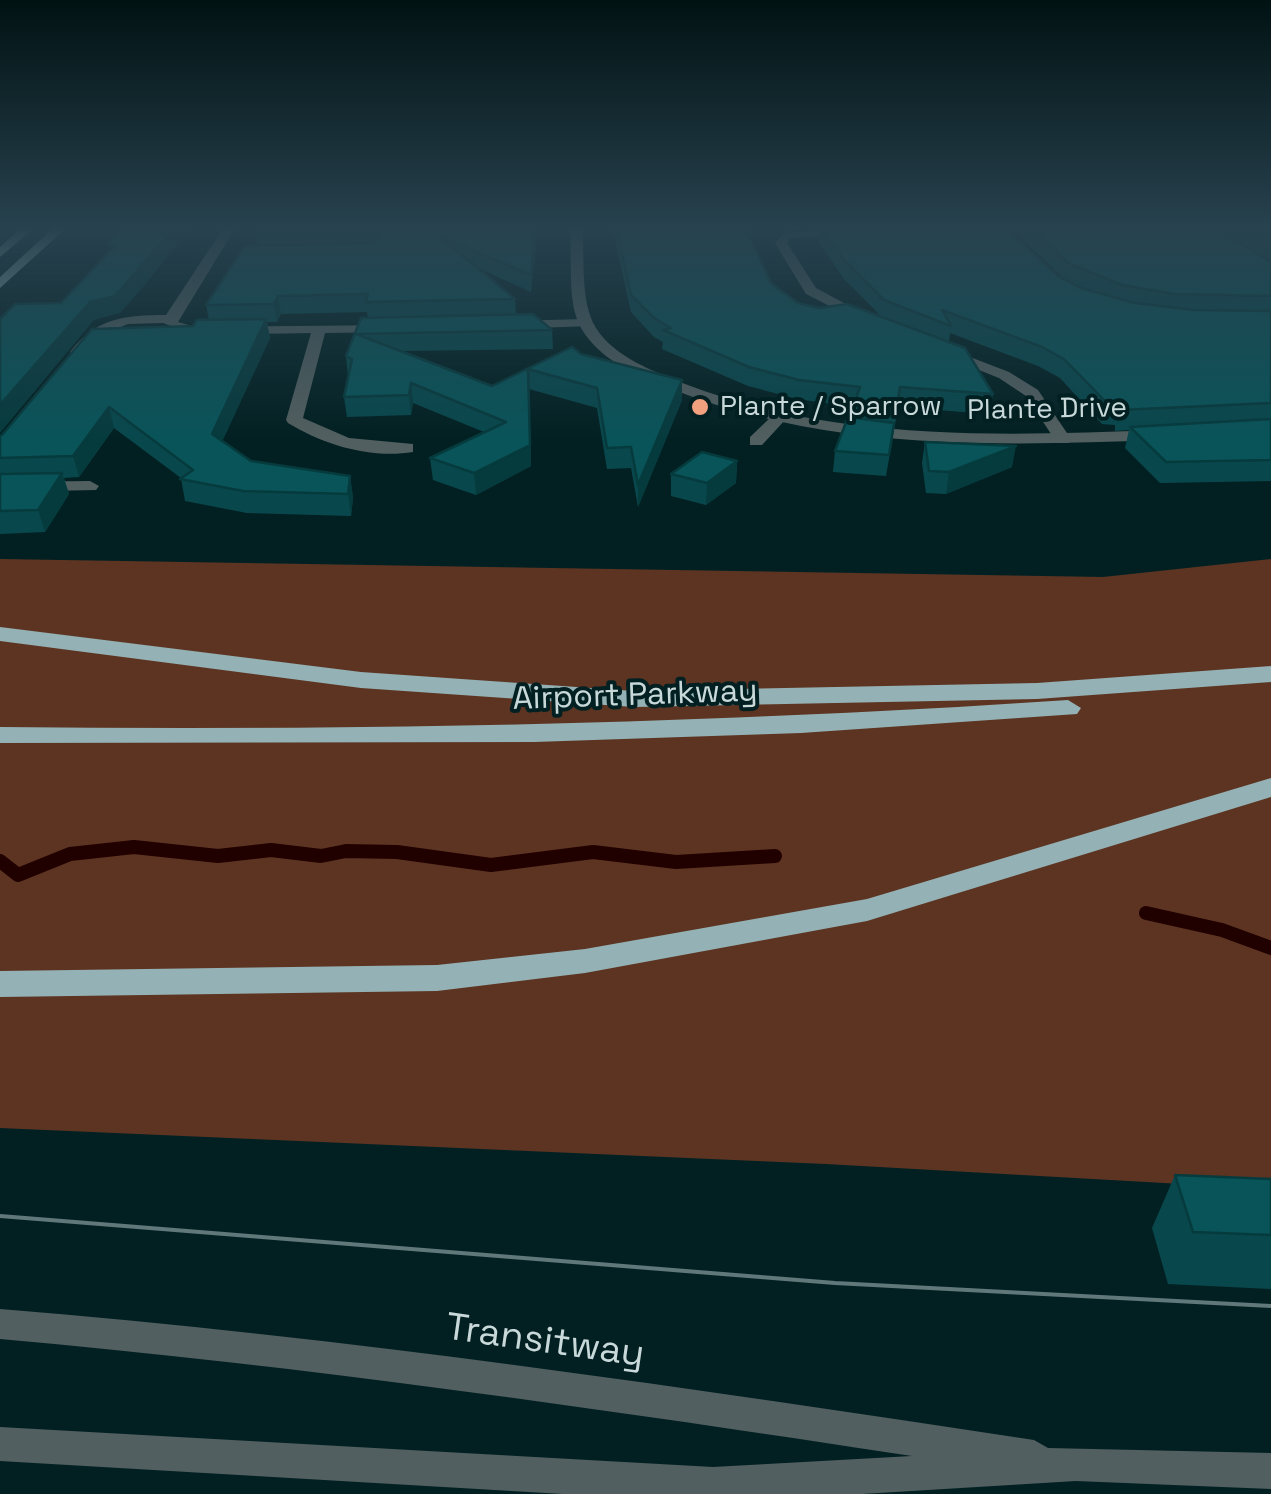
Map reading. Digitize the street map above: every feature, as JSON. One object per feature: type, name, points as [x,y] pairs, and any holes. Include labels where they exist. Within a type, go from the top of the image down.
[{"type":"highway","points":[[0,631],[375,682],[634,699],[1018,692],[1271,674]]},
{"type":"highway","name":"Airport Parkway","points":[[0,734],[408,737],[616,733],[1025,711],[1271,688]]},
{"type":"highway","points":[[0,984],[437,978],[585,960],[867,910],[1271,787]]},
{"type":"street","points":[[169,319],[182,300]]},
{"type":"street","points":[[493,325],[585,323],[583,300]]},
{"type":"street","points":[[825,300],[886,328]]},
{"type":"street","points":[[169,319],[176,327],[195,331],[416,327]]},
{"type":"street","points":[[71,360],[91,334],[110,321],[169,319]]},
{"type":"street","name":"Plante Drive","points":[[585,323],[594,336],[636,368],[733,408],[778,419],[887,436],[1064,439],[1182,434]]},
{"type":"street","points":[[319,330],[294,420],[318,436],[362,448],[407,448]]},
{"type":"street","points":[[921,342],[1004,375],[1032,393],[1064,439]]},
{"type":"street","points":[[756,441],[778,419]]},
{"type":"street","points":[[0,487],[90,486]]},
{"type":"lane","name":"Transitway","points":[[0,1324],[143,1336],[557,1384],[1076,1464]]},
{"type":"lane","name":"Transitway","points":[[0,1444],[713,1485],[1076,1464],[1271,1471]]},
{"type":"lane","name":"Transitway","points":[[713,1485],[760,1494]]},
{"type":"shaded area","points":[[0,559],[1103,577],[1271,559],[1271,1189],[826,1164],[0,1128]]},
{"type":"building","points":[[64,300],[99,300],[90,302],[0,405],[0,319],[15,304]]},
{"type":"building","points":[[209,300],[276,300],[274,304],[206,305]]},
{"type":"building","points":[[367,300],[479,300],[366,302]]},
{"type":"building","points":[[636,300],[794,300],[819,308],[847,304],[965,348],[993,394],[900,387],[897,406],[855,401],[860,387],[799,380],[749,367],[663,330],[671,328]]},
{"type":"building","points":[[883,300],[1123,300],[1194,310],[1271,311],[1271,403],[1120,410],[1120,404],[1107,403],[1064,359],[1042,347],[942,310],[951,326]]},
{"type":"building","points":[[533,314],[552,330],[356,334],[492,386],[572,347],[581,354],[682,380],[638,485],[631,447],[607,448],[597,388],[528,369],[530,445],[474,473],[430,458],[506,422],[411,383],[409,395],[344,397],[352,359],[346,356],[361,318]]},
{"type":"building","points":[[266,319],[212,434],[251,461],[350,476],[348,494],[243,491],[180,479],[193,470],[109,407],[73,456],[0,458],[0,436],[92,329]]},
{"type":"building","points":[[848,417],[894,423],[889,455],[835,451]]},
{"type":"building","points":[[1271,419],[1271,460],[1166,462],[1130,427]]},
{"type":"building","points":[[925,442],[1016,446],[949,472],[929,471]]},
{"type":"building","points":[[702,452],[737,461],[707,483],[671,474]]},
{"type":"building","points":[[62,473],[38,510],[0,511],[0,474]]},
{"type":"building","points":[[1175,1175],[1271,1179],[1271,1235],[1193,1232]]},
{"type":"waterway","points":[[0,861],[18,875],[70,854],[134,847],[218,856],[271,850],[321,856],[346,851],[397,852],[491,865],[593,852],[676,862],[775,856]]},
{"type":"waterway","points":[[1146,913],[1222,930],[1271,948]]},
{"type":"tram line","points":[[0,1216],[835,1283],[1271,1306]]},
{"type":"place","name":"Plante / Sparrow","points":[[700,407]]}]
